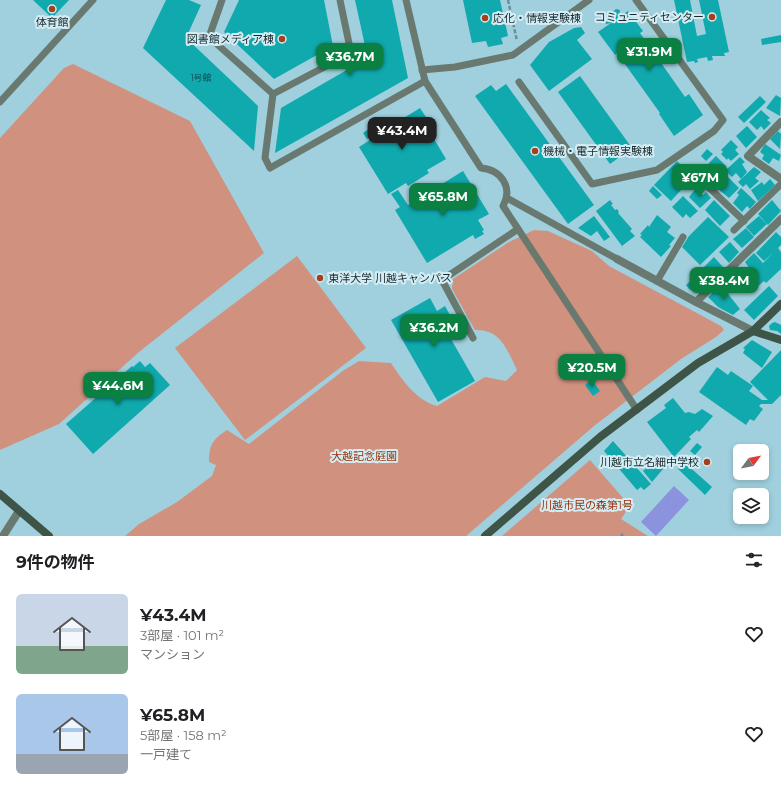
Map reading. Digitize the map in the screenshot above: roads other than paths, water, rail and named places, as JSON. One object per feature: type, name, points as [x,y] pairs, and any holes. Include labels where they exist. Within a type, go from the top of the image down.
[{"type":"street","points":[[781,122],[748,156],[781,179]]},
{"type":"street","points":[[696,302],[781,219]]},
{"type":"street","points":[[617,259],[753,331],[781,340]]},
{"type":"street","points":[[485,536],[600,437],[698,363],[753,331],[781,304]]},
{"type":"street","points":[[0,494],[49,536]]},
{"type":"street","points":[[3,536],[19,511]]},
{"type":"lane","points":[[0,102],[93,0]]},
{"type":"lane","points":[[222,0],[209,37],[273,94]]},
{"type":"lane","points":[[273,94],[351,54],[340,0]]},
{"type":"lane","points":[[406,0],[425,81],[481,168],[491,169],[502,179],[507,187],[507,198],[503,206],[637,410]]},
{"type":"lane","points":[[422,70],[455,67],[514,55],[589,0]]},
{"type":"lane","points":[[519,82],[592,184],[657,170],[714,131],[723,120],[636,0]]},
{"type":"lane","points":[[273,94],[265,158],[270,168],[425,81]]},
{"type":"lane","points":[[699,178],[744,221]]},
{"type":"lane","points":[[734,230],[781,184]]},
{"type":"lane","points":[[507,198],[617,259]]},
{"type":"lane","points":[[473,338],[442,280],[518,229]]},
{"type":"lane","points":[[657,281],[683,237]]},
{"type":"water","points":[[674,486],[689,500],[656,536],[641,522]]},
{"type":"place","name":"体育館","points":[[52,9]]},
{"type":"place","name":"コミュニティセンター","points":[[712,17]]},
{"type":"place","name":"応化・情報実験棟","points":[[485,18]]},
{"type":"place","name":"図書館メディア棟","points":[[282,39]]},
{"type":"place","name":"機械・電子情報実験棟","points":[[535,151]]},
{"type":"place","name":"東洋大学 川越キャンパス","points":[[320,278]]},
{"type":"place","name":"川越市立名細中学校","points":[[707,462]]},
{"type":"park label","name":"大越記念庭園","points":[[364,456]]},
{"type":"park label","name":"川越市民の森第1号","points":[[587,505]]}]
